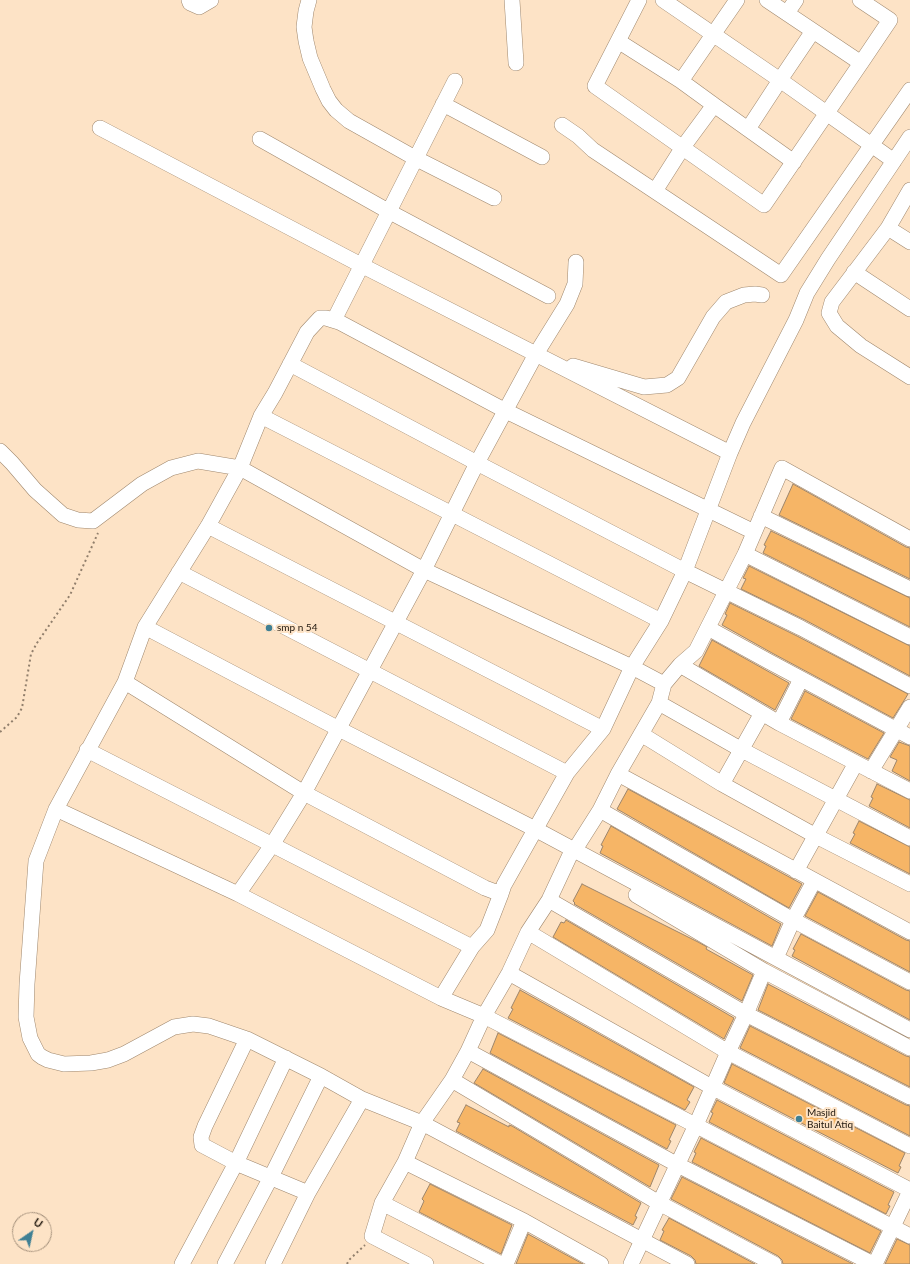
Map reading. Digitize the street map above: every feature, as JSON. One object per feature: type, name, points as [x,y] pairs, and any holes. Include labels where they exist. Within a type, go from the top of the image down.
[{"type":"street","points":[[189,0],[190,3],[199,7],[212,0]]},
{"type":"street","points":[[309,0],[304,27],[306,41],[310,58],[323,89],[332,105],[349,121],[415,158],[494,198]]},
{"type":"street","points":[[512,0],[516,63]]},
{"type":"street","points":[[638,0],[595,86],[764,205],[890,20],[860,0]]},
{"type":"street","points":[[663,0],[894,160]]},
{"type":"street","points":[[681,81],[737,0]]},
{"type":"street","points":[[767,0],[861,63]]},
{"type":"street","points":[[787,13],[796,0]]},
{"type":"street","points":[[748,129],[813,31]]},
{"type":"street","points":[[618,41],[681,81],[794,162]]},
{"type":"street","points":[[334,320],[455,81]]},
{"type":"street","points":[[562,124],[593,150],[781,275],[910,90]]},
{"type":"street","points":[[443,104],[542,157]]},
{"type":"street","points":[[655,191],[683,147],[714,105]]},
{"type":"street","points":[[100,128],[361,265],[730,453]]},
{"type":"street","points":[[441,998],[472,947],[487,930],[502,894],[504,885],[535,829],[567,773],[603,729],[632,667],[661,621],[685,571],[743,423],[794,325],[807,293],[828,259],[910,137]]},
{"type":"street","points":[[260,139],[388,211],[548,296]]},
{"type":"street","points":[[910,190],[888,228],[832,302],[829,313],[837,326],[861,346],[910,376]]},
{"type":"street","points":[[888,228],[910,242]]},
{"type":"street","points":[[238,894],[272,845],[304,793],[424,570],[477,463],[536,354],[567,304],[575,284],[576,262]]},
{"type":"street","points":[[854,272],[910,309]]},
{"type":"street","points":[[555,365],[575,366],[644,387],[666,385],[678,378],[713,317],[726,302],[744,295],[762,295]]},
{"type":"street","points":[[687,1264],[422,1123],[362,1099],[321,1076],[247,1039],[208,1026],[186,1024],[174,1027],[124,1054],[108,1060],[64,1064],[45,1059],[38,1054],[30,1038],[26,1017],[26,984],[36,861],[56,808],[125,682],[145,627],[208,526],[240,468],[261,416],[306,332],[320,318],[334,320],[506,411],[754,532]]},
{"type":"street","points":[[290,364],[477,463],[910,686]]},
{"type":"street","points":[[261,416],[661,621]]},
{"type":"street","points":[[0,451],[35,490],[63,515],[78,520],[93,521],[142,484],[171,468],[198,461],[240,468],[424,570],[632,667],[664,684]]},
{"type":"street","points":[[426,1264],[372,1236],[382,1203],[405,1162],[422,1123],[452,1080],[468,1051],[484,1016],[509,973],[528,932],[549,900],[572,853],[600,810],[618,774],[659,703],[664,684],[680,665],[696,651],[745,554],[782,468],[910,538]]},
{"type":"street","points":[[761,516],[910,589]]},
{"type":"street","points":[[208,526],[603,729]]},
{"type":"street","points":[[745,554],[910,637]]},
{"type":"street","points":[[179,572],[567,773]]},
{"type":"street","points":[[145,627],[339,730],[535,829],[764,971],[910,1048]]},
{"type":"street","points":[[708,628],[910,737]]},
{"type":"street","points":[[680,665],[780,723],[910,791]]},
{"type":"street","points":[[780,723],[801,678]]},
{"type":"street","points":[[125,682],[304,793],[485,888],[502,894]]},
{"type":"street","points":[[659,703],[742,750],[910,838]]},
{"type":"street","points":[[871,771],[910,707]]},
{"type":"street","points":[[722,784],[762,713]]},
{"type":"street","points":[[641,734],[722,784],[816,836],[910,884]]},
{"type":"street","points":[[87,750],[472,947]]},
{"type":"street","points":[[796,871],[856,763]]},
{"type":"street","points":[[618,774],[910,932]]},
{"type":"street","points":[[56,808],[238,894],[441,998],[484,1016],[910,1236]]},
{"type":"street","points":[[600,810],[794,920],[910,982]]},
{"type":"street","points":[[572,853],[776,958],[910,1030]]},
{"type":"street","points":[[776,958],[814,881]]},
{"type":"street","points":[[549,900],[746,1014],[910,1097]]},
{"type":"street","points":[[528,932],[728,1052],[910,1146]]},
{"type":"street","points":[[631,1264],[678,1165],[764,971]]},
{"type":"street","points":[[468,1051],[678,1165],[874,1264],[910,1191],[713,1087],[509,973]]},
{"type":"street","points":[[247,1039],[201,1137],[202,1145],[236,1163],[308,1193]]},
{"type":"street","points":[[182,1264],[236,1163],[286,1058]]},
{"type":"street","points":[[225,1264],[271,1177],[321,1076]]},
{"type":"street","points":[[452,1080],[659,1203],[774,1264]]},
{"type":"street","points":[[273,1264],[308,1193],[362,1099]]},
{"type":"street","points":[[405,1162],[524,1221],[601,1264]]},
{"type":"street","points":[[382,1203],[500,1264]]},
{"type":"street","points":[[506,1264],[524,1221]]},
{"type":"path","points":[[0,732],[17,717],[22,708],[31,654],[70,595],[98,532]]},
{"type":"path","points":[[347,1264],[372,1236]]},
{"type":"building","points":[[793,484],[910,548],[910,579],[779,515]]},
{"type":"building","points":[[771,531],[910,598],[910,627],[763,553],[766,546],[764,545]]},
{"type":"building","points":[[749,566],[910,646],[910,676],[805,620],[741,589],[746,579],[743,578]]},
{"type":"building","points":[[730,603],[908,694],[893,718],[722,625],[727,615],[725,614]]},
{"type":"building","points":[[712,640],[789,683],[775,710],[699,666]]},
{"type":"building","points":[[805,691],[884,733],[868,759],[791,719]]},
{"type":"building","points":[[899,742],[910,746],[910,781],[892,771],[897,760],[890,757]]},
{"type":"building","points":[[877,784],[910,800],[910,828],[869,806]]},
{"type":"building","points":[[628,789],[802,884],[789,908],[617,809]]},
{"type":"building","points":[[859,821],[910,847],[910,874],[850,843],[855,834],[853,833]]},
{"type":"building","points":[[611,826],[781,924],[772,946],[600,853],[603,846],[601,845]]},
{"type":"building","points":[[582,884],[698,942],[707,947],[706,949],[753,975],[742,1001],[574,904],[575,903],[573,901]]},
{"type":"building","points":[[818,892],[910,941],[910,972],[805,916]]},
{"type":"building","points":[[566,920],[734,1018],[724,1039],[553,937],[561,922],[564,923]]},
{"type":"building","points":[[801,934],[910,991],[910,1020],[792,956],[795,950],[793,949]]},
{"type":"building","points":[[768,984],[910,1057],[910,1087],[758,1010]]},
{"type":"building","points":[[520,990],[694,1087],[687,1100],[690,1102],[685,1110],[508,1018]]},
{"type":"building","points":[[750,1026],[910,1106],[910,1136],[740,1048]]},
{"type":"building","points":[[498,1033],[676,1125],[669,1140],[671,1141],[667,1149],[490,1053]]},
{"type":"building","points":[[732,1064],[905,1153],[899,1166],[901,1167],[898,1173],[724,1083]]},
{"type":"building","points":[[483,1069],[659,1165],[650,1187],[474,1083]]},
{"type":"building","points":[[717,1100],[894,1192],[886,1214],[709,1122],[713,1113],[711,1112]]},
{"type":"building","points":[[466,1105],[509,1127],[509,1125],[512,1126],[641,1203],[633,1225],[456,1131],[460,1123],[457,1122]]},
{"type":"building","points":[[701,1138],[881,1231],[870,1253],[692,1162],[696,1153],[694,1152]]},
{"type":"building","points":[[682,1177],[853,1264],[783,1264],[782,1260],[778,1256],[671,1199]]},
{"type":"building","points":[[430,1184],[512,1225],[501,1254],[419,1212],[424,1201],[422,1199]]},
{"type":"building","points":[[669,1218],[755,1264],[696,1264],[695,1260],[691,1256],[660,1240],[664,1231],[662,1230]]},
{"type":"building","points":[[528,1234],[583,1264],[516,1264]]},
{"type":"building","points":[[897,1239],[910,1245],[910,1264],[885,1264]]},
{"type":"place","name":"smp n 54","points":[[269,628]]},
{"type":"place","name":"Masjid Baitul Atiq","points":[[799,1119]]}]
